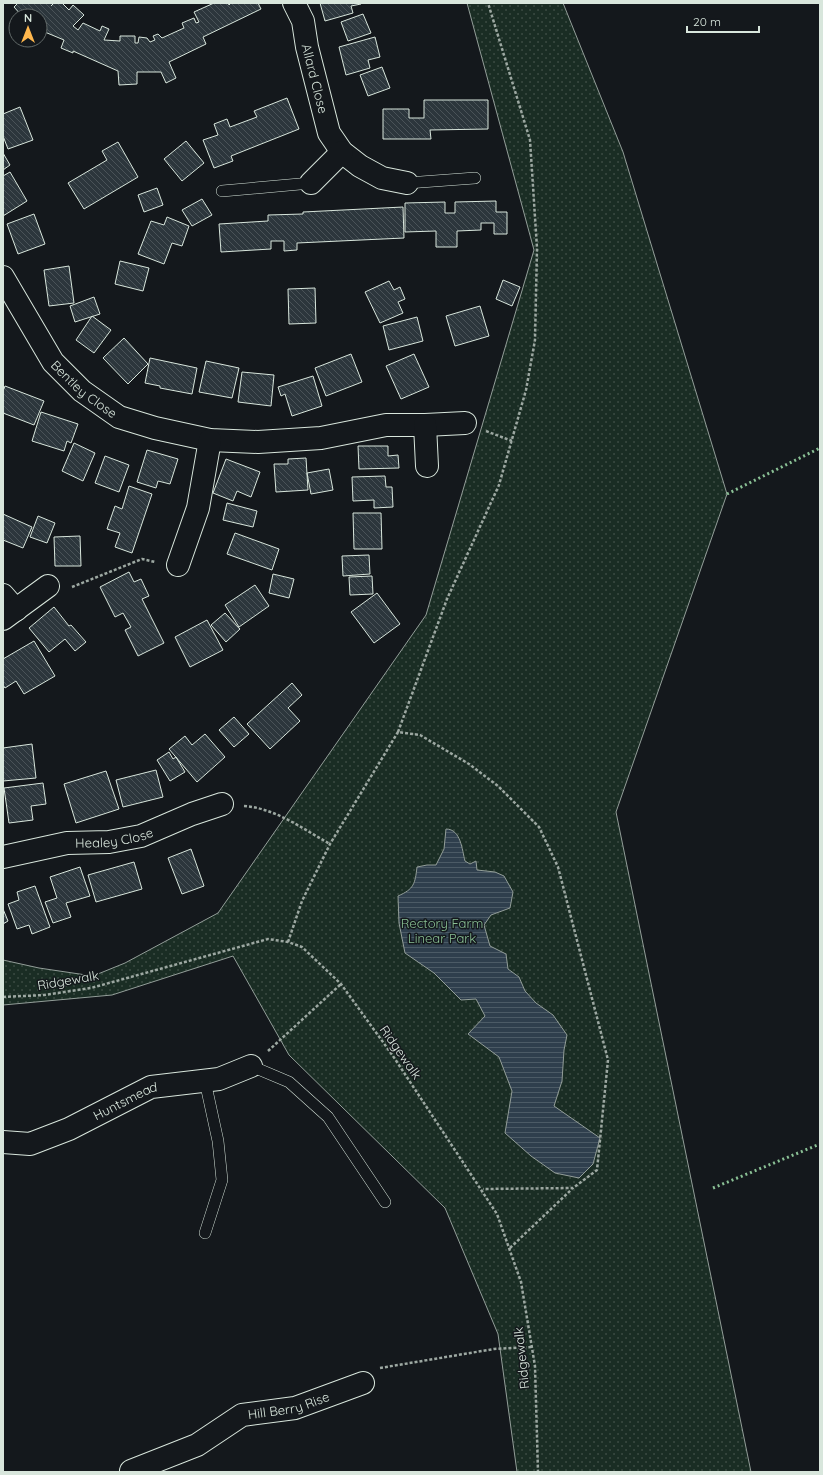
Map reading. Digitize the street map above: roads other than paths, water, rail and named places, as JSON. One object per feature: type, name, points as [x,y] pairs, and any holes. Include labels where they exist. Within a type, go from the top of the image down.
[{"type":"street","name":"Allard Close","points":[[294,3],[303,21],[307,47],[329,133],[342,152],[360,166],[382,178],[407,183]]},
{"type":"street","points":[[311,183],[342,152]]},
{"type":"street","name":"Bentley Close","points":[[3,277],[53,362],[82,391],[119,417],[155,428],[210,440],[266,442],[321,438],[386,425],[465,423]]},
{"type":"street","points":[[426,425],[427,466]]},
{"type":"street","points":[[178,565],[198,508],[210,440]]},
{"type":"street","points":[[7,608],[48,586]]},
{"type":"street","name":"Healey Close","points":[[3,857],[66,843],[109,842],[141,836],[192,814],[222,804]]},
{"type":"street","name":"Huntsmead","points":[[3,1142],[30,1144],[69,1129],[151,1087],[219,1079],[251,1066]]},
{"type":"street","name":"Hill Berry Rise","points":[[132,1472],[131,1471],[197,1445],[242,1415],[295,1408],[363,1384]]},
{"type":"lane","points":[[407,183],[475,178]]},
{"type":"lane","points":[[222,191],[311,183]]},
{"type":"lane","points":[[251,1066],[289,1082],[328,1117],[385,1202]]},
{"type":"lane","points":[[205,1081],[218,1141],[222,1180],[205,1233]]},
{"type":"water","points":[[446,829],[455,832],[458,836],[465,861],[470,864],[476,861],[477,870],[495,872],[504,876],[513,892],[510,908],[491,915],[484,925],[490,946],[506,954],[508,969],[519,977],[525,991],[536,1003],[553,1015],[567,1035],[564,1050],[562,1081],[554,1106],[600,1138],[593,1164],[579,1178],[555,1173],[531,1156],[505,1133],[512,1091],[499,1057],[468,1034],[485,1016],[476,999],[461,1000],[434,973],[405,953],[399,923],[398,896],[407,891],[413,885],[417,867],[436,865],[444,849]]},
{"type":"park label","name":"Rectory Farm Linear Park","points":[[442,930]]}]
